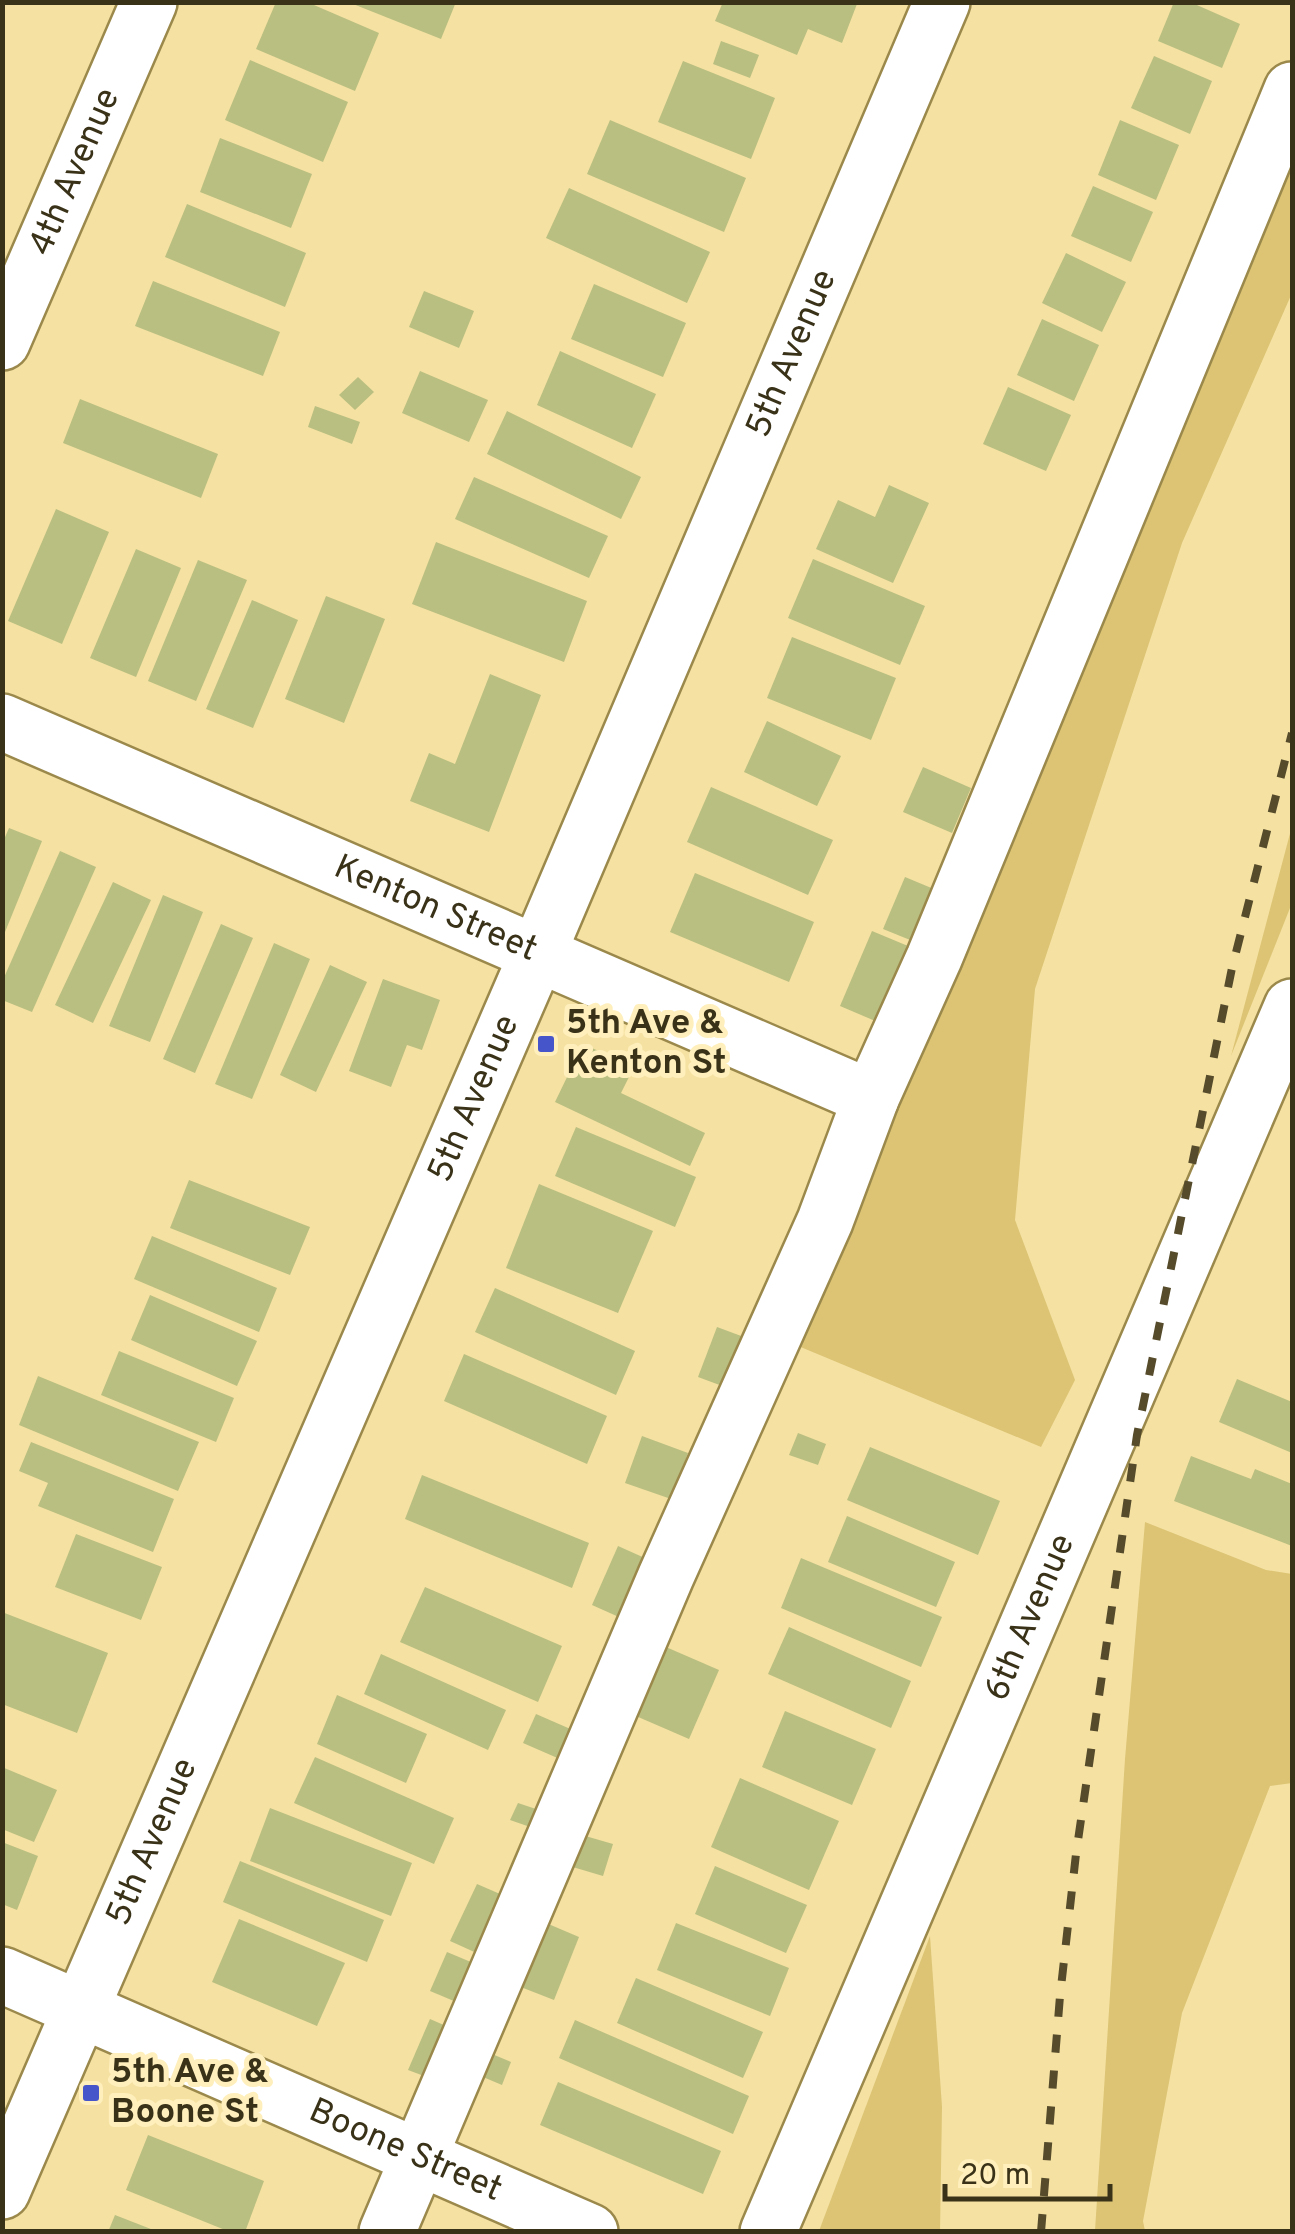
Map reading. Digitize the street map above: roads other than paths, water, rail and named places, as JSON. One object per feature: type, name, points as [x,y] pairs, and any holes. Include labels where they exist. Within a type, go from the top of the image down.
[{"type":"street","name":"4th Avenue","points":[[2,342],[149,2]]},
{"type":"street","name":"5th Avenue","points":[[2,2191],[537,954],[942,2]]},
{"type":"street","points":[[387,2232],[666,1576],[824,1221],[871,1098],[920,992],[1292,90]]},
{"type":"street","name":"Kenton Street","points":[[2,722],[871,1098]]},
{"type":"street","name":"6th Avenue","points":[[768,2232],[1292,1007]]},
{"type":"street","name":"Boone Street","points":[[2,1975],[590,2232]]},
{"type":"railway","points":[[1041,2232],[1076,1854],[1137,1435],[1232,968],[1292,733]]},
{"type":"place","name":"5th Ave & Kenton St","points":[[546,1044]]},
{"type":"place","name":"5th Ave & Boone St","points":[[91,2093]]}]
